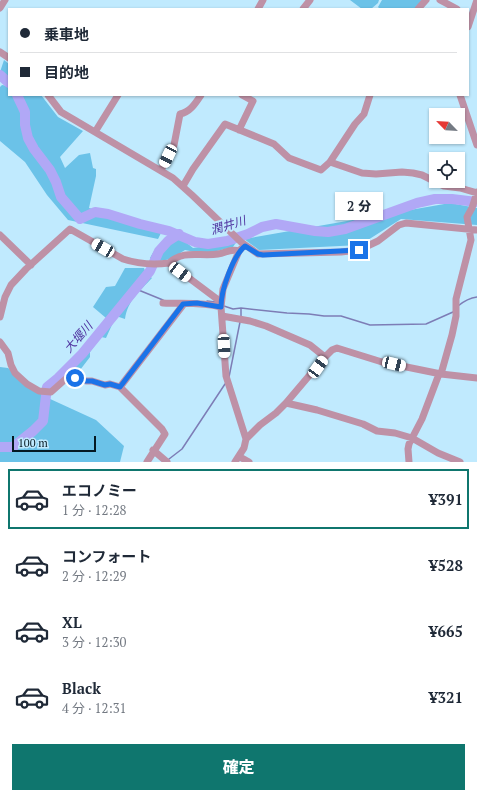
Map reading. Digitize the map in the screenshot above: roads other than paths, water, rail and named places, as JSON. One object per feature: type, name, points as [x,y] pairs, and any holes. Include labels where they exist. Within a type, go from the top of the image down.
[{"type":"street","points":[[0,8],[5,0]]},
{"type":"street","points":[[304,8],[310,0]]},
{"type":"street","points":[[419,8],[426,0]]},
{"type":"street","points":[[440,0],[455,8]]},
{"type":"street","points":[[472,17],[477,0]]},
{"type":"street","points":[[49,96],[61,112],[161,170],[183,186],[243,244],[258,254],[341,252],[359,250],[378,241],[399,225],[406,223],[474,230]]},
{"type":"street","points":[[95,132],[117,96]]},
{"type":"street","points":[[161,170],[174,145],[180,114],[185,113],[195,105],[200,96]]},
{"type":"street","points":[[239,130],[253,100],[244,96]]},
{"type":"street","points":[[183,186],[193,169],[225,124],[274,144],[289,158],[321,170],[330,162],[355,124],[364,114],[370,96]]},
{"type":"street","points":[[460,96],[477,145]]},
{"type":"street","points":[[330,162],[362,173],[376,174],[402,172],[422,175],[444,186],[460,188],[477,194],[467,217],[474,230],[456,299],[455,322],[440,374],[408,449],[409,462]]},
{"type":"street","points":[[0,317],[5,297],[11,285],[30,265],[70,229],[123,259],[147,264],[166,263],[185,254],[194,253],[216,255],[230,250],[239,251]]},
{"type":"street","points":[[0,235],[30,265]]},
{"type":"street","points":[[243,244],[223,289],[221,304],[226,376],[246,439],[244,448],[237,459],[249,462]]},
{"type":"street","points":[[166,263],[215,298],[221,304]]},
{"type":"street","points":[[163,303],[221,304]]},
{"type":"street","points":[[120,387],[183,304]]},
{"type":"street","points":[[222,316],[266,326],[310,345],[325,357]]},
{"type":"street","points":[[0,342],[8,353],[12,370],[27,384],[41,391],[51,392],[69,376],[86,381],[92,381],[105,385],[110,384],[120,387],[162,429],[165,434],[153,450],[147,462]]},
{"type":"street","points":[[246,439],[286,403],[332,350],[338,348],[382,362],[440,374],[477,378]]},
{"type":"street","points":[[286,403],[317,410],[363,424],[377,431],[395,433],[412,438],[438,453],[460,462]]},
{"type":"street","points":[[153,450],[167,462]]},
{"type":"waterway","name":"潤井川","points":[[0,75],[8,82]]},
{"type":"waterway","name":"潤井川","points":[[17,96],[25,112],[25,125],[28,138],[34,149],[50,170],[61,197],[80,219],[95,212],[108,214],[169,231],[195,242],[208,244],[227,241],[248,234],[262,227],[276,224],[328,232],[345,229],[417,203],[435,199],[452,199],[477,202]]},
{"type":"waterway","name":"大堰川","points":[[0,447],[13,447],[43,421],[47,387],[82,354],[150,271],[159,251],[168,241],[179,234]]},
{"type":"waterway","points":[[136,289],[163,300]]},
{"type":"waterway","points":[[458,306],[467,300],[477,297]]},
{"type":"waterway","points":[[207,301],[215,302]]},
{"type":"waterway","points":[[224,306],[233,309],[241,308],[324,316],[341,316],[370,325],[426,324],[453,312]]},
{"type":"waterway","points":[[241,308],[241,317]]},
{"type":"waterway","points":[[229,377],[240,322]]},
{"type":"waterway","points":[[169,459],[182,449],[225,384]]}]
